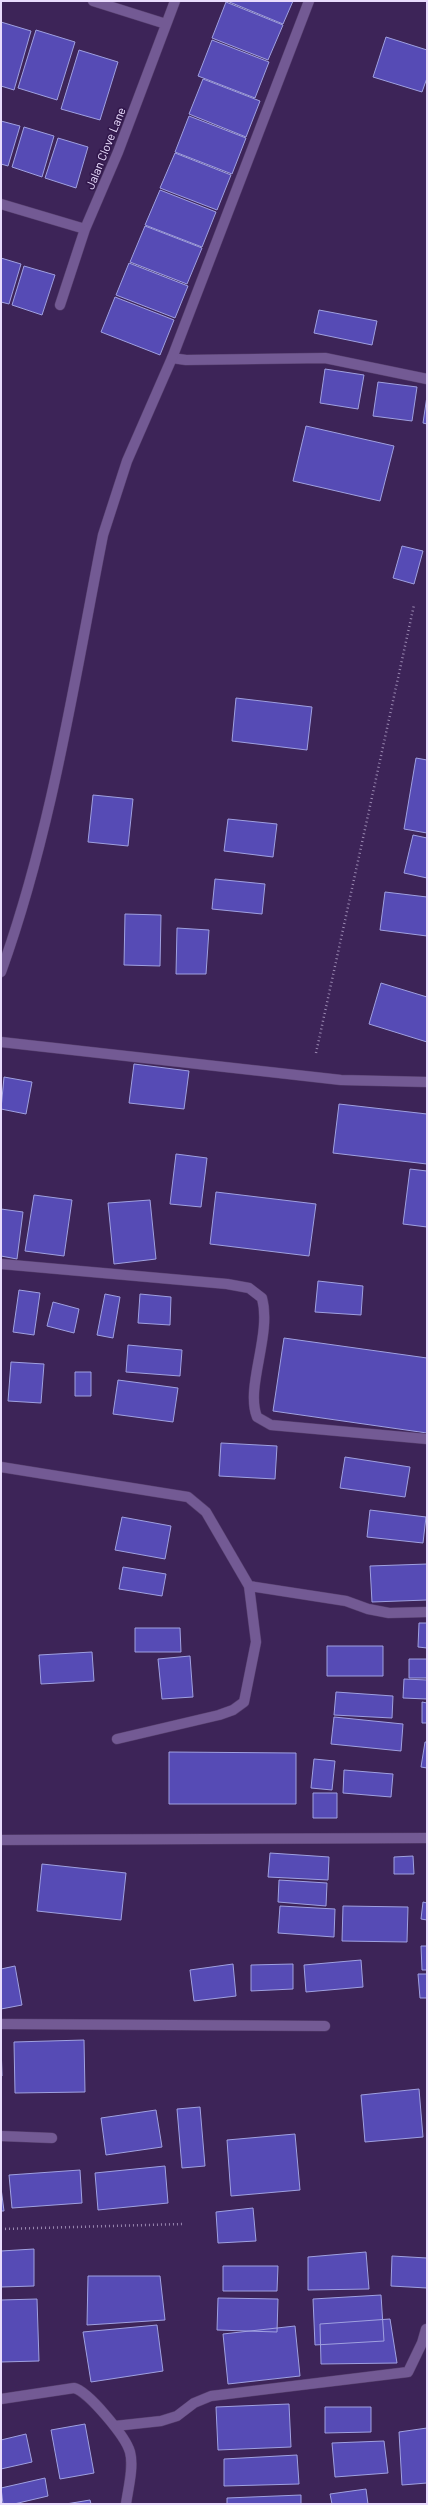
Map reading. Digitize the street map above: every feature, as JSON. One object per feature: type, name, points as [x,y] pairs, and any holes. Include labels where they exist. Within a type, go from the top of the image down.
[{"type":"street","points":[[93,1],[166,24]]},
{"type":"street","name":"Jalan Clove Lane","points":[[60,305],[85,230],[118,152],[175,1]]},
{"type":"street","points":[[1,972],[16,930],[54,790],[103,535],[127,461],[172,358],[309,1]]},
{"type":"street","points":[[1,204],[85,230]]},
{"type":"street","points":[[172,358],[186,360],[325,358],[427,378]]},
{"type":"street","points":[[1,1042],[310,1077],[427,1082]]},
{"type":"street","points":[[1,1264],[226,1284],[249,1288],[258,1293],[262,1298],[266,1317],[254,1398],[257,1417],[271,1425],[427,1439]]},
{"type":"street","points":[[1,1467],[188,1497],[206,1512],[248,1586],[256,1642],[244,1702],[233,1710],[219,1715],[117,1739]]},
{"type":"street","points":[[248,1586],[346,1601],[368,1609],[389,1613],[427,1612]]},
{"type":"street","points":[[1,1840],[427,1838]]},
{"type":"street","points":[[1,2024],[325,2026]]},
{"type":"street","points":[[1,2136],[52,2138]]},
{"type":"street","points":[[114,2426],[172,2417],[194,2403],[211,2396],[408,2372],[422,2343],[426,2329]]},
{"type":"street","points":[[1,2399],[74,2388],[82,2391],[114,2426],[130,2450],[126,2504]]},
{"type":"path","points":[[310,1077],[414,605]]},
{"type":"path","points":[[1,2229],[183,2224]]},
{"type":"building","points":[[227,1],[293,1],[283,24]]},
{"type":"building","points":[[226,2],[283,25],[268,60],[212,38]]},
{"type":"building","points":[[1,22],[31,31],[14,90],[1,86]]},
{"type":"building","points":[[36,30],[75,42],[57,100],[18,88]]},
{"type":"building","points":[[386,37],[427,50],[427,78],[422,92],[373,77]]},
{"type":"building","points":[[212,40],[269,62],[255,98],[198,76]]},
{"type":"building","points":[[79,50],[118,62],[100,120],[61,109]]},
{"type":"building","points":[[203,79],[260,101],[246,137],[189,114]]},
{"type":"building","points":[[189,116],[246,138],[232,174],[175,152]]},
{"type":"building","points":[[1,121],[20,126],[8,166],[1,164]]},
{"type":"building","points":[[24,127],[54,136],[42,177],[12,167]]},
{"type":"building","points":[[58,138],[88,147],[76,188],[45,178]]},
{"type":"building","points":[[175,153],[231,175],[217,210],[160,188]]},
{"type":"building","points":[[160,190],[216,212],[202,247],[145,225]]},
{"type":"building","points":[[145,226],[202,248],[187,284],[130,262]]},
{"type":"building","points":[[1,258],[21,264],[9,304],[1,302]]},
{"type":"building","points":[[129,263],[188,286],[175,318],[116,295]]},
{"type":"building","points":[[24,266],[55,275],[42,315],[12,305]]},
{"type":"building","points":[[115,297],[174,320],[160,355],[101,332]]},
{"type":"building","points":[[319,310],[377,321],[372,345],[314,333]]},
{"type":"building","points":[[325,369],[364,375],[358,409],[320,403]]},
{"type":"building","points":[[378,382],[417,387],[412,421],[373,416]]},
{"type":"building","points":[[427,396],[427,424],[423,423]]},
{"type":"building","points":[[306,426],[394,446],[380,501],[293,481]]},
{"type":"building","points":[[402,546],[423,551],[414,584],[393,578]]},
{"type":"building","points":[[236,698],[312,707],[307,750],[232,741]]},
{"type":"building","points":[[416,758],[427,760],[427,833],[404,829]]},
{"type":"building","points":[[93,795],[133,799],[128,846],[88,842]]},
{"type":"building","points":[[228,819],[277,824],[273,857],[224,851]]},
{"type":"building","points":[[413,835],[427,838],[427,878],[404,873]]},
{"type":"building","points":[[215,879],[265,884],[262,914],[212,909]]},
{"type":"building","points":[[385,892],[427,897],[427,936],[380,930]]},
{"type":"building","points":[[125,914],[161,915],[160,966],[124,965]]},
{"type":"building","points":[[177,928],[209,930],[206,974],[176,974]]},
{"type":"building","points":[[381,983],[427,997],[427,1042],[369,1024]]},
{"type":"building","points":[[134,1064],[189,1071],[184,1109],[129,1103]]},
{"type":"building","points":[[4,1077],[32,1082],[26,1114],[1,1109]]},
{"type":"building","points":[[339,1104],[427,1114],[427,1164],[333,1153]]},
{"type":"building","points":[[176,1154],[207,1158],[201,1207],[170,1204]]},
{"type":"building","points":[[410,1169],[427,1171],[427,1227],[403,1224]]},
{"type":"building","points":[[216,1192],[316,1204],[309,1256],[210,1244]]},
{"type":"building","points":[[34,1195],[72,1200],[64,1256],[25,1251]]},
{"type":"building","points":[[150,1200],[156,1259],[114,1264],[108,1203]]},
{"type":"building","points":[[1,1209],[23,1212],[17,1259],[1,1256]]},
{"type":"building","points":[[318,1281],[363,1286],[361,1315],[315,1312]]},
{"type":"building","points":[[19,1290],[40,1293],[34,1335],[13,1332]]},
{"type":"building","points":[[105,1294],[120,1297],[113,1338],[97,1335]]},
{"type":"building","points":[[140,1294],[171,1297],[170,1325],[138,1323]]},
{"type":"building","points":[[53,1302],[79,1309],[74,1333],[47,1326]]},
{"type":"building","points":[[284,1338],[427,1358],[427,1433],[273,1411]]},
{"type":"building","points":[[128,1345],[182,1350],[180,1376],[126,1372]]},
{"type":"building","points":[[11,1362],[44,1364],[41,1403],[8,1401]]},
{"type":"building","points":[[75,1372],[91,1372],[91,1396],[75,1396]]},
{"type":"building","points":[[118,1380],[178,1388],[173,1422],[113,1414]]},
{"type":"building","points":[[221,1443],[277,1446],[275,1479],[219,1476]]},
{"type":"building","points":[[345,1457],[410,1467],[405,1497],[340,1488]]},
{"type":"building","points":[[370,1510],[426,1517],[423,1543],[367,1537]]},
{"type":"building","points":[[122,1517],[171,1526],[165,1559],[115,1550]]},
{"type":"building","points":[[427,1564],[427,1600],[372,1602],[370,1566]]},
{"type":"building","points":[[123,1567],[166,1574],[162,1596],[119,1589]]},
{"type":"building","points":[[419,1623],[427,1623],[427,1648],[418,1647]]},
{"type":"building","points":[[135,1628],[180,1628],[181,1652],[135,1652]]},
{"type":"building","points":[[327,1646],[383,1646],[383,1676],[327,1676]]},
{"type":"building","points":[[92,1652],[94,1681],[41,1684],[39,1655]]},
{"type":"building","points":[[190,1656],[193,1697],[162,1699],[158,1659]]},
{"type":"building","points":[[409,1659],[427,1659],[427,1678],[409,1678]]},
{"type":"building","points":[[404,1679],[427,1680],[427,1699],[403,1698]]},
{"type":"building","points":[[336,1692],[393,1696],[392,1718],[334,1715]]},
{"type":"building","points":[[422,1702],[427,1703],[427,1723],[422,1723]]},
{"type":"building","points":[[334,1717],[403,1724],[401,1751],[331,1744]]},
{"type":"building","points":[[425,1742],[427,1742],[427,1768],[421,1767]]},
{"type":"building","points":[[169,1752],[296,1753],[296,1804],[169,1804]]},
{"type":"building","points":[[314,1759],[335,1761],[332,1790],[311,1788]]},
{"type":"building","points":[[344,1770],[393,1774],[391,1797],[343,1793]]},
{"type":"building","points":[[313,1793],[337,1793],[337,1818],[313,1818]]},
{"type":"building","points":[[270,1853],[329,1857],[328,1880],[268,1877]]},
{"type":"building","points":[[413,1856],[414,1874],[394,1874],[394,1857]]},
{"type":"building","points":[[42,1864],[126,1873],[121,1920],[37,1911]]},
{"type":"building","points":[[279,1880],[327,1883],[326,1906],[278,1902]]},
{"type":"building","points":[[423,1902],[427,1903],[427,1920],[421,1919]]},
{"type":"building","points":[[280,1906],[335,1909],[334,1937],[278,1933]]},
{"type":"building","points":[[343,1906],[408,1907],[407,1942],[342,1941]]},
{"type":"building","points":[[421,1946],[427,1946],[427,1970],[422,1970]]},
{"type":"building","points":[[361,1960],[363,1987],[306,1992],[304,1965]]},
{"type":"building","points":[[233,1964],[236,1996],[194,2001],[190,1970]]},
{"type":"building","points":[[293,1964],[293,1989],[251,1991],[251,1965]]},
{"type":"building","points":[[15,1966],[22,2005],[1,2009],[1,1969]]},
{"type":"building","points":[[418,1974],[427,1974],[427,1998],[420,1998]]},
{"type":"building","points":[[84,2040],[85,2092],[15,2093],[14,2042]]},
{"type":"building","points":[[1,2044],[2,2076],[1,2076]]},
{"type":"building","points":[[419,2089],[423,2137],[365,2142],[361,2095]]},
{"type":"building","points":[[200,2107],[205,2166],[182,2168],[177,2109]]},
{"type":"building","points":[[156,2110],[162,2147],[106,2155],[101,2118]]},
{"type":"building","points":[[295,2134],[300,2190],[231,2196],[227,2140]]},
{"type":"building","points":[[165,2166],[168,2203],[98,2210],[95,2173]]},
{"type":"building","points":[[80,2170],[82,2203],[12,2208],[9,2175]]},
{"type":"building","points":[[1,2188],[4,2211],[1,2211]]},
{"type":"building","points":[[253,2208],[256,2241],[218,2243],[216,2212]]},
{"type":"building","points":[[34,2249],[34,2286],[1,2287],[1,2251]]},
{"type":"building","points":[[366,2252],[369,2289],[308,2290],[308,2257]]},
{"type":"building","points":[[392,2256],[427,2258],[427,2288],[391,2286]]},
{"type":"building","points":[[223,2266],[278,2266],[277,2291],[223,2291]]},
{"type":"building","points":[[88,2276],[160,2276],[165,2320],[87,2325]]},
{"type":"building","points":[[381,2295],[384,2341],[315,2345],[313,2299]]},
{"type":"building","points":[[218,2298],[278,2299],[277,2332],[217,2330]]},
{"type":"building","points":[[37,2299],[39,2361],[1,2362],[1,2300]]},
{"type":"building","points":[[390,2319],[397,2363],[321,2364],[320,2324]]},
{"type":"building","points":[[157,2325],[163,2371],[91,2382],[83,2332]]},
{"type":"building","points":[[295,2326],[300,2376],[228,2384],[223,2334]]},
{"type":"building","points":[[289,2404],[291,2447],[218,2450],[216,2407]]},
{"type":"building","points":[[325,2407],[371,2407],[371,2432],[325,2433]]},
{"type":"building","points":[[85,2424],[94,2473],[60,2479],[51,2430]]},
{"type":"building","points":[[427,2428],[427,2483],[402,2485],[399,2432]]},
{"type":"building","points":[[26,2434],[32,2462],[1,2469],[1,2440]]},
{"type":"building","points":[[384,2441],[388,2473],[335,2477],[332,2443]]},
{"type":"building","points":[[297,2455],[299,2484],[224,2486],[224,2459]]},
{"type":"building","points":[[45,2478],[48,2496],[14,2504],[3,2504],[1,2488]]},
{"type":"building","points":[[366,2489],[368,2504],[332,2504],[330,2494]]},
{"type":"building","points":[[301,2495],[301,2504],[227,2504],[227,2498]]},
{"type":"building","points":[[90,2500],[91,2504],[66,2504]]}]
